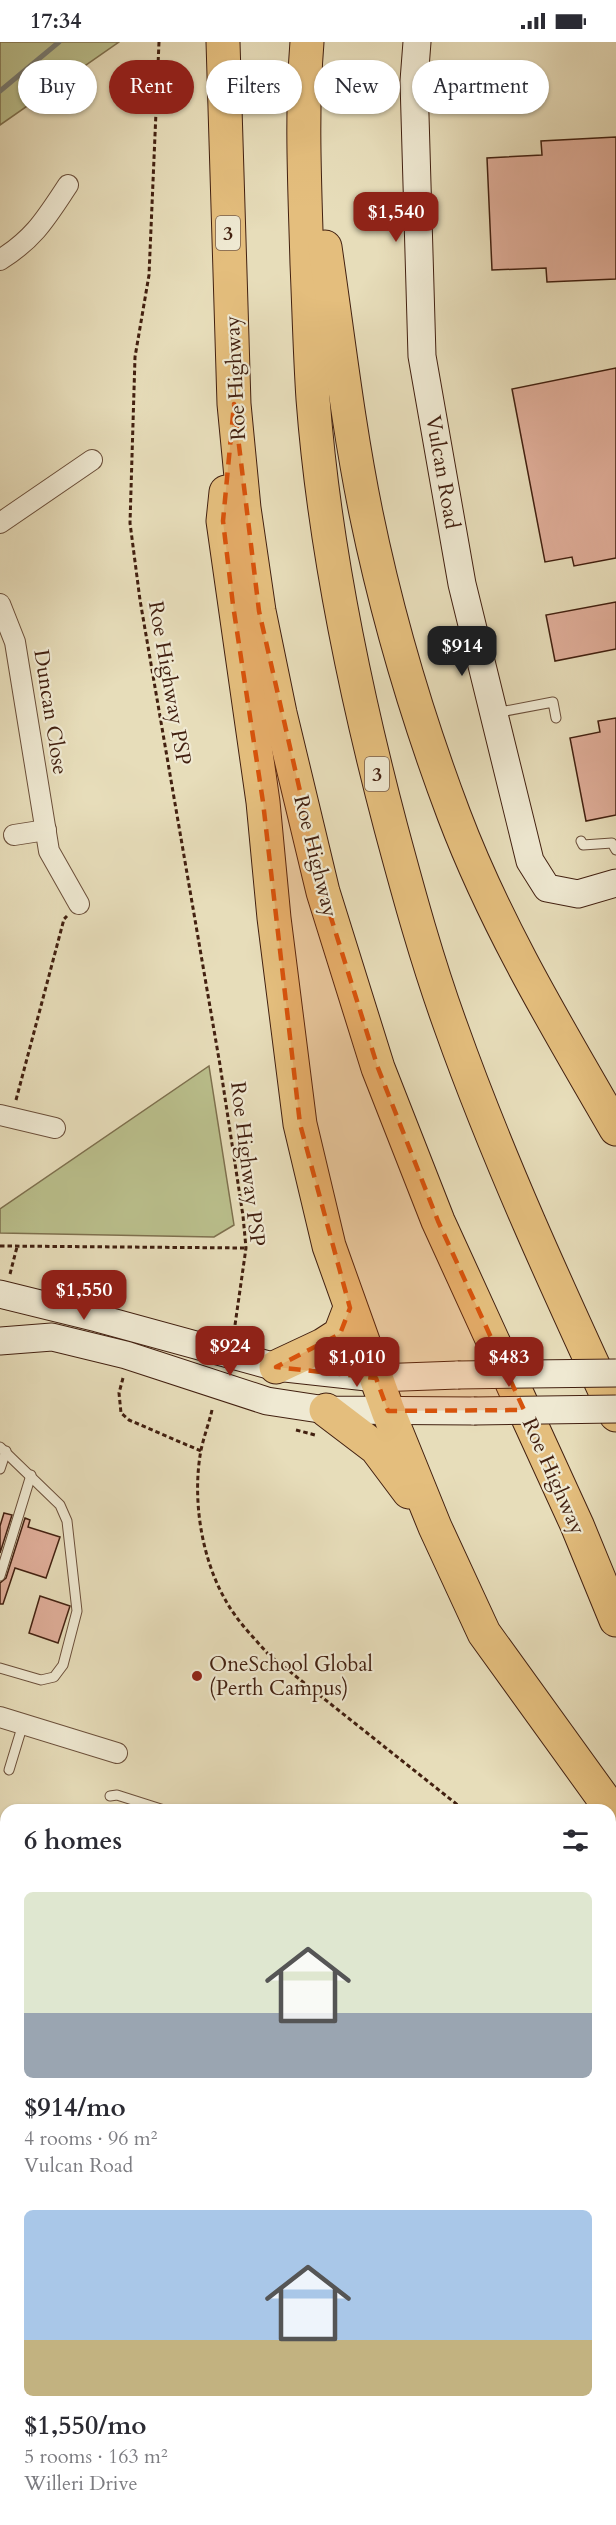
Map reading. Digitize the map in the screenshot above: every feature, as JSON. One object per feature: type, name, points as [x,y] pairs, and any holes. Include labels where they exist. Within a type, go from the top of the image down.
[{"type":"highway","name":"Roe Highway","points":[[223,42],[234,404],[244,508],[259,611],[323,892],[378,1068],[438,1221],[577,1525],[616,1620]]},
{"type":"highway","name":"3","points":[[307,42],[303,94],[310,350],[317,438],[331,547],[368,741],[420,933],[451,1027],[523,1212],[616,1415]]},
{"type":"highway","points":[[303,94],[366,513],[409,685],[454,816],[501,922],[520,961],[616,1129]]},
{"type":"highway","points":[[234,404],[223,521],[262,801],[300,1124],[329,1246],[388,1411],[435,1527],[484,1633],[607,1804]]},
{"type":"highway","points":[[276,1366],[323,1345],[340,1334],[350,1308]]},
{"type":"highway","points":[[326,1410],[376,1448],[435,1527]]},
{"type":"main road","name":"Vulcan Road","points":[[417,42],[414,81],[422,356],[462,584],[530,861],[547,888],[578,894],[616,883]]},
{"type":"main road","points":[[0,1294],[276,1366],[376,1378],[616,1373]]},
{"type":"main road","points":[[0,1341],[52,1337],[126,1355],[267,1401],[326,1410],[616,1409]]},
{"type":"street","points":[[0,260],[21,247],[37,232],[68,185]]},
{"type":"street","points":[[0,523],[92,460]]},
{"type":"street","name":"Duncan Close","points":[[0,604],[15,642],[50,851],[79,904]]},
{"type":"street","points":[[15,835],[46,830]]},
{"type":"street","points":[[6,1117],[55,1128]]},
{"type":"street","points":[[0,1717],[117,1753]]},
{"type":"lane","points":[[494,714],[553,702],[556,718]]},
{"type":"lane","points":[[581,841],[583,845],[588,846],[612,843],[616,850]]},
{"type":"lane","points":[[0,1469],[3,1449]]},
{"type":"lane","points":[[0,1668],[41,1680],[54,1677],[63,1665],[77,1611],[67,1521],[60,1504],[3,1449]]},
{"type":"lane","points":[[0,1576],[31,1475]]},
{"type":"lane","points":[[9,1770],[23,1724]]},
{"type":"lane","points":[[110,1796],[145,1804]]},
{"type":"path","name":"Roe Highway PSP","points":[[159,42],[148,275],[135,357],[130,523],[140,600],[220,1065],[246,1248],[235,1325]]},
{"type":"path","points":[[6,1117],[64,919],[79,904]]},
{"type":"path","points":[[0,1246],[246,1248]]},
{"type":"path","points":[[123,1377],[119,1393],[121,1413],[129,1420],[201,1451]]},
{"type":"path","points":[[212,1410],[201,1451],[199,1482],[203,1537],[213,1572],[226,1601],[246,1630],[269,1655],[456,1804]]},
{"type":"highlighted area","points":[[234,404],[259,611],[323,892],[378,1068],[438,1221],[524,1410],[388,1411],[376,1378],[276,1367],[340,1334],[350,1308],[300,1124],[263,802],[233,605],[223,521]]},
{"type":"green space","points":[[0,42],[119,42],[93,60],[18,60],[18,112],[0,125]]},
{"type":"green space","points":[[209,1066],[234,1225],[214,1237],[0,1233],[0,1209]]},
{"type":"building","points":[[616,137],[616,279],[547,282],[546,268],[492,270],[487,158],[542,155],[541,141]]},
{"type":"building","points":[[616,368],[616,558],[574,566],[572,557],[545,562],[512,389]]},
{"type":"building","points":[[616,602],[616,649],[555,661],[546,615]]},
{"type":"building","points":[[616,718],[616,815],[586,821],[570,738],[600,732],[598,721]]},
{"type":"building","points":[[4,1513],[12,1515],[0,1553],[0,1526]]},
{"type":"building","points":[[25,1518],[30,1520],[28,1527],[60,1537],[46,1578],[15,1568],[3,1604],[0,1604],[0,1583],[6,1578]]},
{"type":"building","points":[[40,1596],[70,1606],[58,1643],[29,1633]]},
{"type":"waterway","points":[[0,91],[59,42]]},
{"type":"place","name":"OneSchool Global (Perth Campus)","points":[[197,1676]]}]
